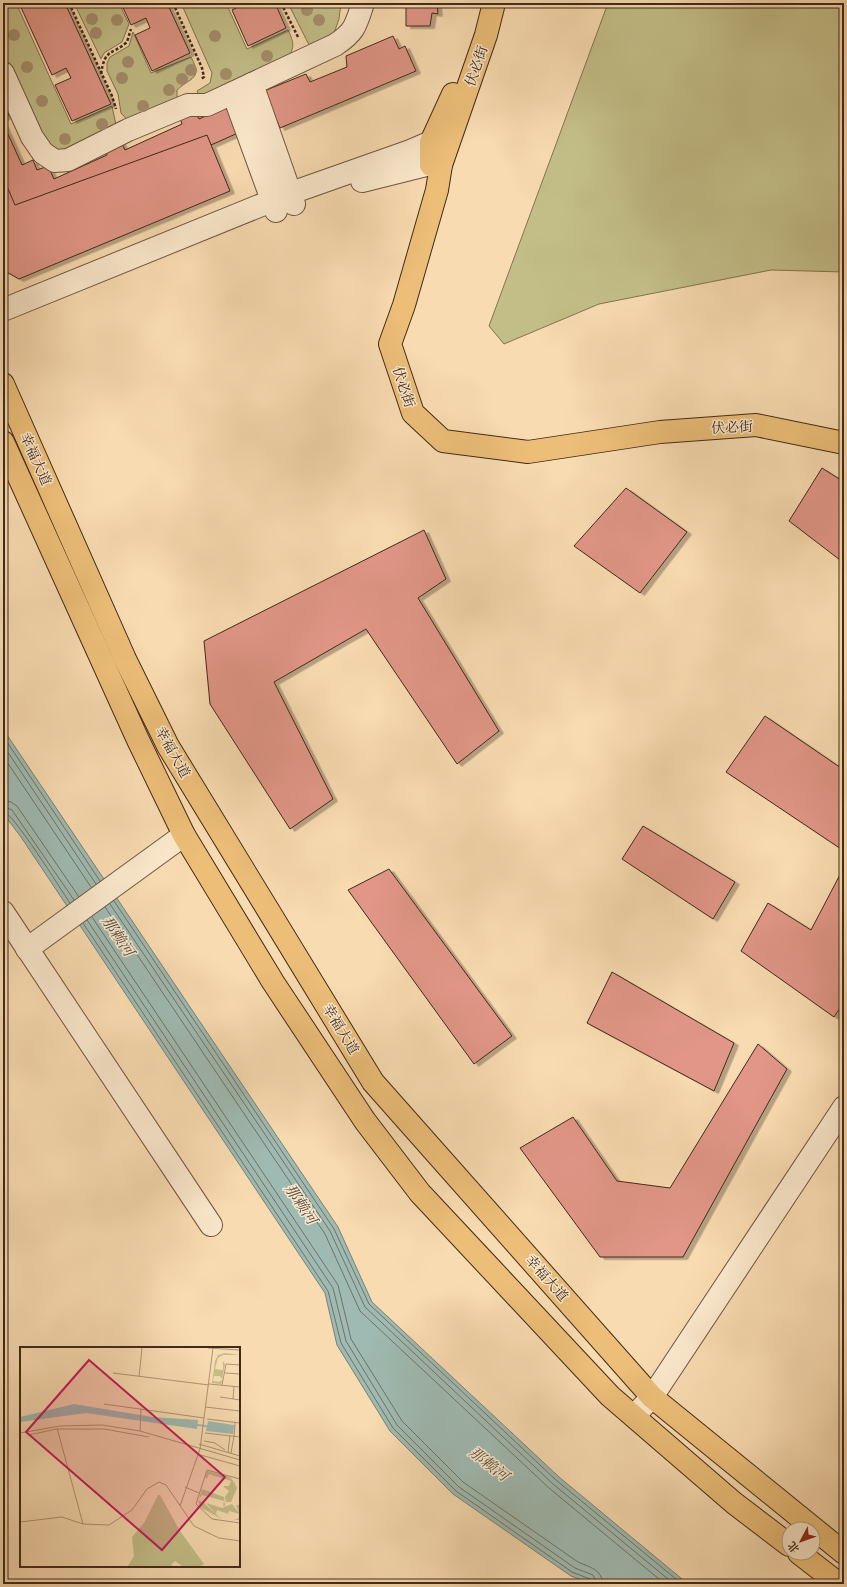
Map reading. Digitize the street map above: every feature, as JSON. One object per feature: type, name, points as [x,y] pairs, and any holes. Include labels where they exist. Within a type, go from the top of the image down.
[{"type":"main road","name":"伏必街","points":[[481,3],[464,69],[431,142],[436,165],[436,190],[404,305],[390,344],[413,413],[443,441],[528,452],[660,432],[756,425],[844,443]]},
{"type":"main road","name":"伏必街","points":[[436,165],[453,128],[486,35],[494,3]]},
{"type":"main road","name":"幸福大道","points":[[3,384],[125,659],[168,746],[373,1082],[652,1397],[844,1553]]},
{"type":"main road","name":"幸福大道","points":[[3,442],[138,740],[184,835],[273,982],[365,1121],[420,1193],[610,1396],[734,1503],[781,1539]]},
{"type":"main road","points":[[809,1561],[839,1584]]},
{"type":"street","points":[[3,73],[32,137],[43,153],[55,161],[68,160],[128,130],[188,105],[207,105],[308,58],[349,36],[358,20],[363,3]]},
{"type":"street","points":[[243,88],[283,202]]},
{"type":"street","points":[[3,324],[283,202],[431,142],[453,128]]},
{"type":"street","points":[[3,310],[145,250],[283,202],[335,188],[436,165]]},
{"type":"street","points":[[27,949],[184,835]]},
{"type":"street","points":[[3,912],[210,1225]]},
{"type":"street","points":[[634,1416],[652,1397],[844,1107]]},
{"type":"path","points":[[69,3],[112,96],[117,116],[128,130]]},
{"type":"path","points":[[173,3],[202,68],[204,77],[190,87],[186,95],[188,105]]},
{"type":"path","points":[[281,3],[308,58]]},
{"type":"path","points":[[101,74],[103,61],[106,56],[127,42],[131,29]]},
{"type":"shaded area","points":[[3,3],[16,3],[71,124],[112,106],[116,125],[62,155],[42,143],[3,51]]},
{"type":"shaded area","points":[[74,3],[119,3],[129,24],[122,42],[104,53],[101,59]]},
{"type":"shaded area","points":[[181,3],[226,3],[247,49],[288,30],[293,44],[292,51],[287,57],[200,97],[197,91],[210,83],[212,73]]},
{"type":"shaded area","points":[[288,3],[341,3],[339,19],[333,36],[312,47],[308,43]]},
{"type":"shaded area","points":[[608,3],[844,3],[844,272],[771,270],[599,304],[504,344],[489,326]]},
{"type":"shaded area","points":[[133,32],[151,73],[191,57],[196,74],[191,80],[177,90],[177,98],[129,122],[121,113],[118,94],[107,71],[107,63],[110,57],[129,46]]},
{"type":"water","name":"那赖河","points":[[3,729],[338,1227],[372,1302],[559,1477],[688,1584],[592,1584],[571,1576],[453,1494],[390,1431],[337,1345],[325,1293],[21,837],[3,813]]},
{"type":"building","points":[[19,3],[65,3],[111,104],[72,121],[55,85],[71,78],[66,68],[52,75]]},
{"type":"building","points":[[121,3],[167,3],[190,53],[152,71],[135,35],[150,28],[146,18],[131,25]]},
{"type":"building","points":[[246,3],[275,3],[286,28],[248,46],[232,10]]},
{"type":"building","points":[[406,3],[437,3],[438,14],[432,13],[430,26],[406,26]]},
{"type":"building","points":[[393,36],[399,49],[405,46],[416,71],[280,128],[264,91],[306,74],[310,82],[347,67],[346,56]]},
{"type":"building","points":[[3,102],[9,115],[3,118]]},
{"type":"building","points":[[226,107],[238,133],[19,230],[3,193],[3,123],[22,165],[33,160],[37,170],[48,166],[54,179],[107,155],[104,147],[120,140],[125,150],[182,124],[180,118],[195,112],[199,119]]},
{"type":"building","points":[[207,135],[230,191],[19,279],[3,270],[3,177],[15,205]]},
{"type":"building","points":[[822,468],[844,482],[844,563],[789,521]]},
{"type":"building","points":[[626,488],[687,532],[640,593],[574,546]]},
{"type":"building","points":[[424,530],[446,579],[418,598],[499,731],[457,764],[366,629],[274,682],[333,799],[290,829],[210,704],[204,641]]},
{"type":"building","points":[[765,716],[844,770],[844,851],[726,772]]},
{"type":"building","points":[[643,826],[735,882],[713,919],[622,859]]},
{"type":"building","points":[[844,867],[844,1002],[834,1017],[741,951],[768,903],[811,930]]},
{"type":"building","points":[[389,869],[512,1036],[474,1064],[348,890]]},
{"type":"building","points":[[612,972],[734,1043],[714,1091],[587,1023]]},
{"type":"building","points":[[758,1044],[787,1069],[683,1257],[600,1257],[520,1148],[573,1117],[617,1181],[670,1188]]}]
